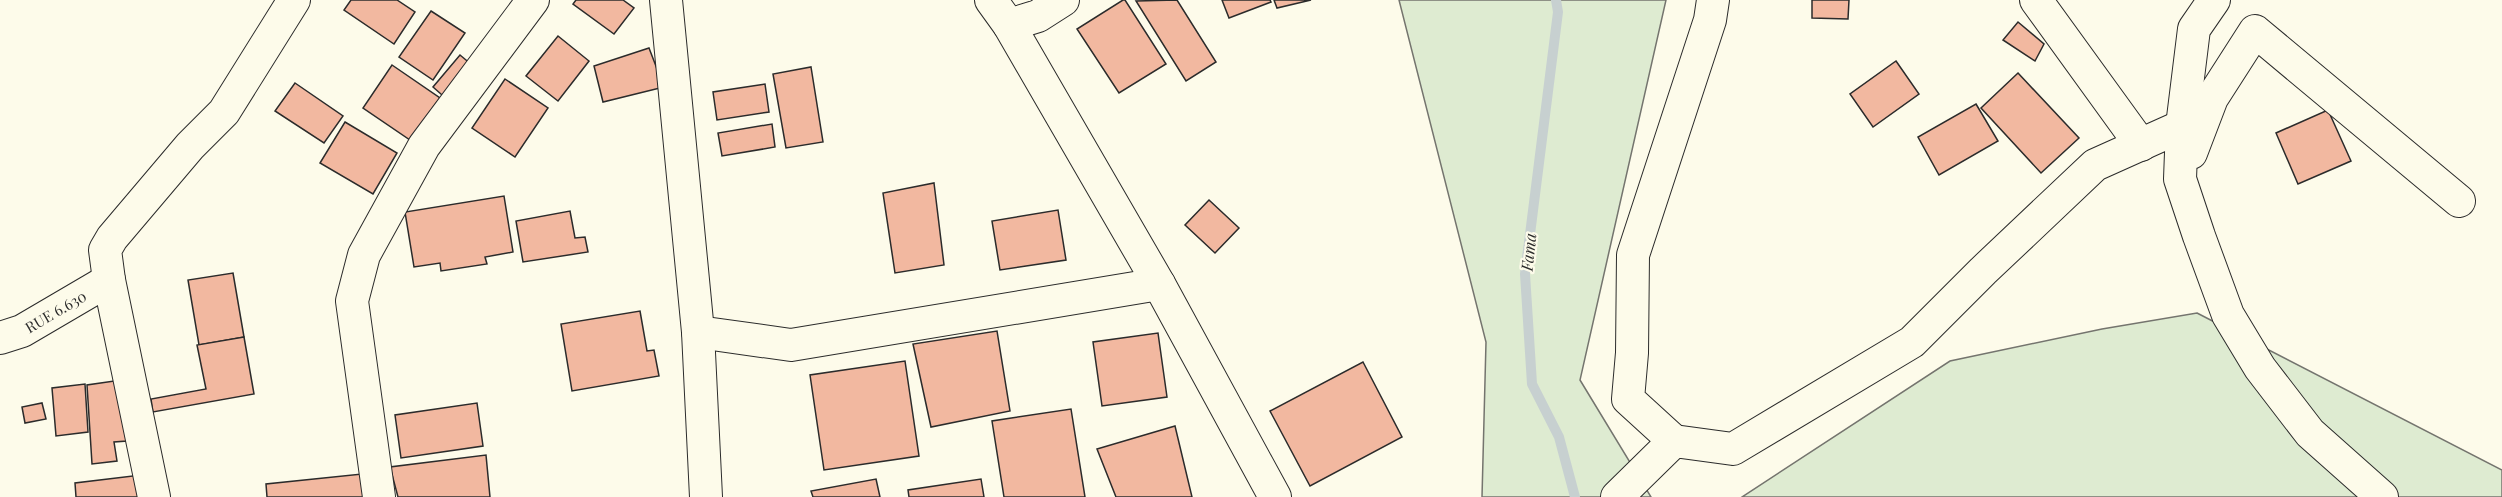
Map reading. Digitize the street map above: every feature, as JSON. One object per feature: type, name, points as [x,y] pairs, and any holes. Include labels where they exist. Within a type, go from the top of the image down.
[{"type":"street","points":[[154,497],[109,280],[105,250],[112,238],[190,146],[224,112],[294,0]]},
{"type":"street","points":[[379,497],[352,301],[364,255],[424,146],[532,0]]},
{"type":"street","points":[[666,0],[698,332],[706,497]]},
{"type":"street","points":[[991,0],[1009,26],[1159,284],[1275,497]]},
{"type":"street","points":[[1009,26],[1038,16],[1064,0]]},
{"type":"street","points":[[1713,0],[1710,20],[1633,255],[1632,353],[1628,399],[1674,441],[1733,449],[1912,342],[2095,165],[2182,126]]},
{"type":"street","points":[[2036,0],[2140,145]]},
{"type":"street","points":[[2214,0],[2194,29],[2182,126],[2180,179],[2228,315],[2260,368],[2310,433],[2382,497]]},
{"type":"street","points":[[2180,179],[2212,98],[2255,31],[2458,201]]},
{"type":"street","name":"RUE 6.630","points":[[0,338],[22,331],[109,280]]},
{"type":"street","points":[[698,332],[791,345],[1159,284]]},
{"type":"street","points":[[1617,497],[1674,441]]},
{"type":"green space","points":[[1399,0],[1666,0],[1580,380],[1651,497],[1482,497],[1486,342]]},
{"type":"green space","points":[[2197,313],[2502,470],[2502,497],[1742,497],[1950,361],[2102,329]]},
{"type":"building","points":[[351,0],[397,0],[415,12],[394,44],[344,10]]},
{"type":"building","points":[[576,0],[623,0],[634,8],[614,34],[573,4]]},
{"type":"building","points":[[1123,0],[1166,64],[1119,93],[1077,29]]},
{"type":"building","points":[[1177,0],[1216,62],[1186,81],[1136,1]]},
{"type":"building","points":[[1222,0],[1270,0],[1271,2],[1229,18]]},
{"type":"building","points":[[1274,0],[1311,0],[1277,8]]},
{"type":"building","points":[[1812,0],[1849,0],[1848,19],[1812,18]]},
{"type":"building","points":[[431,11],[465,33],[433,80],[399,57]]},
{"type":"building","points":[[2018,22],[2044,44],[2035,61],[2003,40]]},
{"type":"building","points":[[558,36],[589,61],[558,101],[526,76]]},
{"type":"building","points":[[649,48],[664,87],[603,102],[594,66]]},
{"type":"building","points":[[460,55],[478,70],[450,102],[433,87]]},
{"type":"building","points":[[1896,61],[1919,94],[1873,127],[1850,94]]},
{"type":"building","points":[[392,65],[440,98],[410,140],[363,108]]},
{"type":"building","points":[[811,67],[823,142],[786,148],[773,74]]},
{"type":"building","points":[[2018,73],[2079,138],[2041,173],[1981,108]]},
{"type":"building","points":[[505,79],[548,108],[515,157],[472,128]]},
{"type":"building","points":[[295,83],[343,116],[324,143],[275,111]]},
{"type":"building","points":[[765,84],[769,112],[717,120],[713,92]]},
{"type":"building","points":[[1976,104],[1998,141],[1939,175],[1918,137]]},
{"type":"building","points":[[2328,110],[2351,161],[2298,184],[2276,133]]},
{"type":"building","points":[[345,122],[397,153],[373,194],[320,163]]},
{"type":"building","points":[[772,124],[775,147],[722,156],[718,133]]},
{"type":"building","points":[[934,183],[944,265],[895,273],[883,193]]},
{"type":"building","points":[[504,196],[513,252],[485,257],[487,264],[441,271],[440,263],[414,267],[405,212]]},
{"type":"building","points":[[1209,200],[1239,228],[1215,253],[1185,225]]},
{"type":"building","points":[[1058,210],[1066,260],[1000,270],[992,221]]},
{"type":"building","points":[[570,211],[575,238],[585,237],[588,252],[523,262],[516,221]]},
{"type":"building","points":[[233,273],[244,337],[199,345],[188,280]]},
{"type":"building","points":[[640,311],[647,351],[654,350],[659,376],[572,391],[561,324]]},
{"type":"building","points":[[997,331],[1010,411],[931,427],[913,344]]},
{"type":"building","points":[[1158,333],[1167,397],[1102,406],[1093,342]]},
{"type":"building","points":[[244,337],[254,394],[153,412],[151,399],[206,389],[197,345]]},
{"type":"building","points":[[905,361],[919,456],[824,470],[810,375]]},
{"type":"building","points":[[1363,362],[1402,437],[1310,486],[1270,411]]},
{"type":"building","points":[[121,380],[127,441],[114,442],[117,461],[92,464],[87,385]]},
{"type":"building","points":[[85,384],[88,432],[56,436],[52,388]]},
{"type":"building","points":[[42,403],[46,419],[25,423],[22,407]]},
{"type":"building","points":[[477,403],[483,446],[401,458],[395,415]]},
{"type":"building","points":[[1071,409],[1085,497],[1004,497],[992,421]]},
{"type":"building","points":[[1175,426],[1192,497],[1116,497],[1097,449]]},
{"type":"building","points":[[486,455],[490,497],[398,497],[390,467]]},
{"type":"building","points":[[362,474],[365,497],[267,497],[266,484]]},
{"type":"building","points":[[141,475],[144,497],[76,497],[75,483]]},
{"type":"building","points":[[876,479],[880,497],[813,497],[811,491]]},
{"type":"building","points":[[981,479],[984,497],[909,497],[908,490]]},
{"type":"waterway","name":"Fama","points":[[1556,0],[1558,12],[1525,274],[1532,384],[1559,437],[1575,497]]}]
